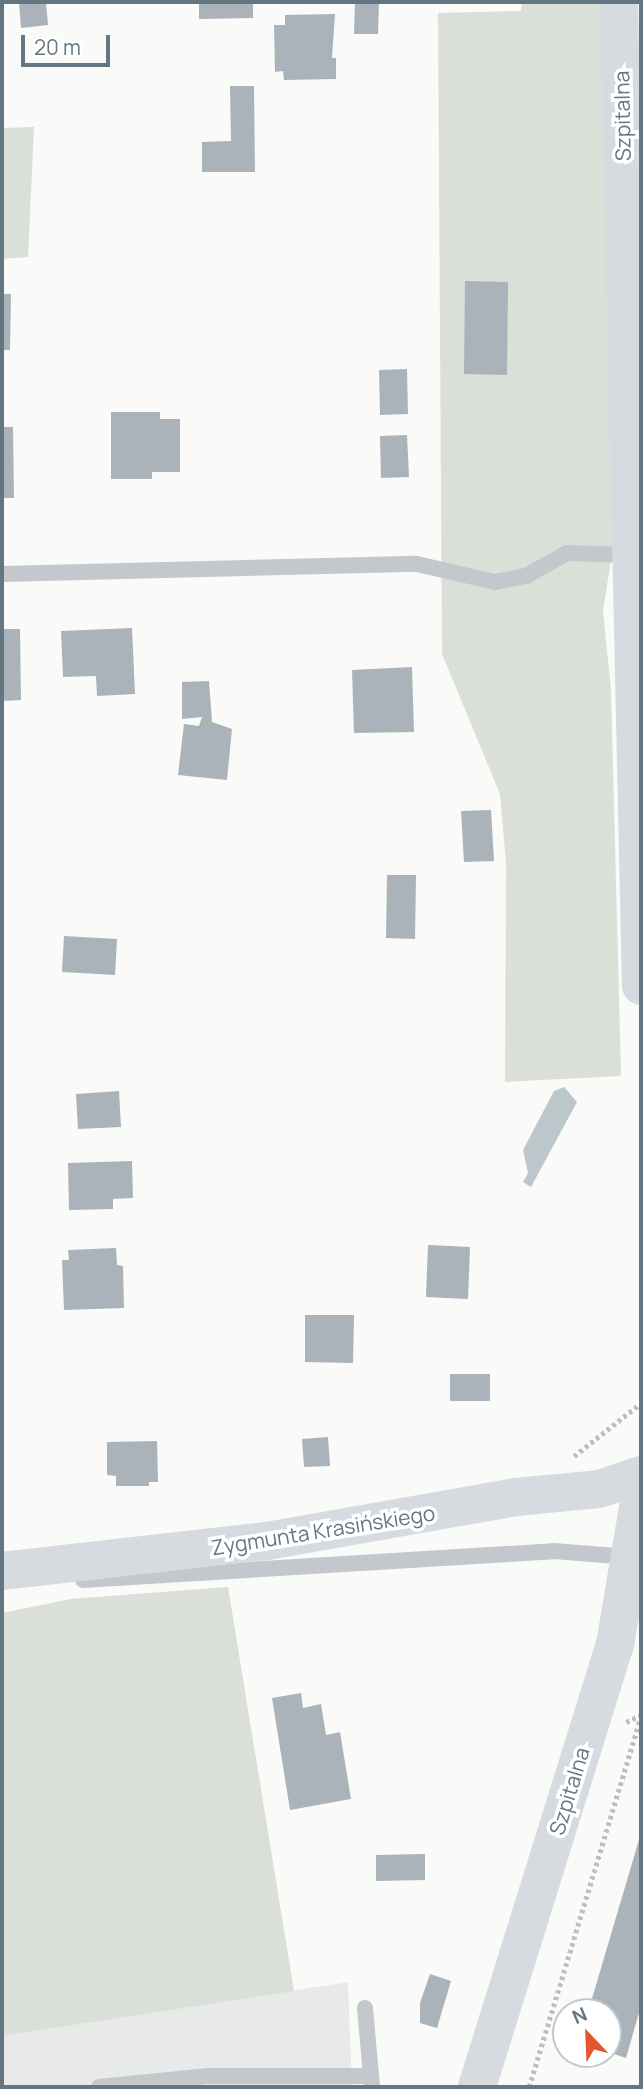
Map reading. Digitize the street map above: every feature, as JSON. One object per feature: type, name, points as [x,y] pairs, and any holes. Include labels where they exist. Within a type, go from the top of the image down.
[{"type":"street","name":"Szpitalna","points":[[619,2],[641,986]]},
{"type":"street","name":"Zygmunta Krasińskiego","points":[[2,1571],[267,1541],[516,1497],[599,1489],[641,1475]]},
{"type":"street","name":"Szpitalna","points":[[477,2087],[624,1640],[629,1557],[641,1490]]},
{"type":"lane","points":[[2,574],[417,564],[495,582],[526,576],[567,553],[631,555]]},
{"type":"lane","points":[[74,1581],[554,1552],[629,1557]]},
{"type":"lane","points":[[99,2087],[208,2076],[372,2082],[365,2008]]},
{"type":"path","points":[[529,2087],[641,1717]]},
{"type":"shaded area","points":[[522,2],[604,2],[616,528],[603,611],[611,690],[621,1076],[505,1082],[506,864],[500,794],[442,654],[438,13],[521,11]]},
{"type":"shaded area","points":[[34,127],[28,257],[2,259],[2,128]]},
{"type":"shaded area","points":[[564,1087],[577,1102],[531,1187],[523,1182],[528,1173],[523,1150],[554,1091]]},
{"type":"shaded area","points":[[228,1587],[294,1991],[2,2036],[2,1613],[71,1599]]},
{"type":"shaded area","points":[[348,1982],[352,2087],[2,2087],[2,2036]]},
{"type":"building","points":[[19,2],[46,2],[48,25],[21,28]]},
{"type":"building","points":[[199,2],[253,2],[253,18],[199,19]]},
{"type":"building","points":[[355,2],[379,2],[378,34],[354,34]]},
{"type":"building","points":[[335,14],[332,58],[336,58],[336,79],[284,80],[283,71],[275,72],[274,25],[285,25],[285,15]]},
{"type":"building","points":[[4,16],[4,73],[2,73]]},
{"type":"building","points":[[230,86],[254,86],[255,172],[202,172],[202,142],[231,141]]},
{"type":"building","points":[[465,281],[508,282],[507,375],[464,374]]},
{"type":"building","points":[[2,294],[11,294],[10,350],[2,350]]},
{"type":"building","points":[[407,369],[408,414],[380,415],[379,370]]},
{"type":"building","points":[[111,412],[160,412],[160,419],[180,419],[180,472],[152,472],[152,479],[111,479]]},
{"type":"building","points":[[2,427],[13,427],[14,498],[2,498]]},
{"type":"building","points":[[407,435],[409,477],[381,478],[380,436]]},
{"type":"building","points":[[132,628],[135,694],[97,696],[96,676],[63,677],[61,631]]},
{"type":"building","points":[[2,629],[20,629],[21,700],[2,701]]},
{"type":"building","points":[[412,667],[414,732],[354,733],[352,670]]},
{"type":"building","points":[[209,681],[212,722],[232,729],[227,780],[178,775],[184,724],[199,726],[202,717],[182,719],[182,682]]},
{"type":"building","points":[[491,810],[494,861],[464,862],[461,811]]},
{"type":"building","points":[[387,875],[416,875],[415,939],[386,938]]},
{"type":"building","points":[[64,936],[117,939],[115,975],[62,972]]},
{"type":"building","points":[[119,1091],[121,1127],[78,1129],[76,1094]]},
{"type":"building","points":[[132,1161],[133,1198],[113,1199],[113,1209],[69,1210],[68,1163]]},
{"type":"building","points":[[428,1245],[470,1247],[468,1299],[426,1297]]},
{"type":"building","points":[[116,1248],[117,1265],[123,1266],[124,1308],[64,1310],[62,1260],[69,1260],[68,1250]]},
{"type":"building","points":[[305,1315],[354,1315],[353,1363],[305,1362]]},
{"type":"building","points":[[450,1374],[490,1374],[490,1401],[450,1401]]},
{"type":"building","points":[[328,1437],[330,1466],[304,1467],[302,1439]]},
{"type":"building","points":[[157,1441],[158,1482],[149,1482],[149,1486],[116,1486],[116,1476],[107,1475],[107,1442]]},
{"type":"building","points":[[301,1693],[303,1708],[321,1704],[326,1735],[340,1732],[351,1799],[290,1810],[272,1698]]},
{"type":"building","points":[[641,1833],[641,2006],[626,2058],[622,2057],[622,1998],[592,1998]]},
{"type":"building","points":[[425,1854],[425,1880],[376,1881],[376,1855]]},
{"type":"building","points":[[430,1974],[451,1981],[437,2028],[420,2023],[420,2003]]}]
